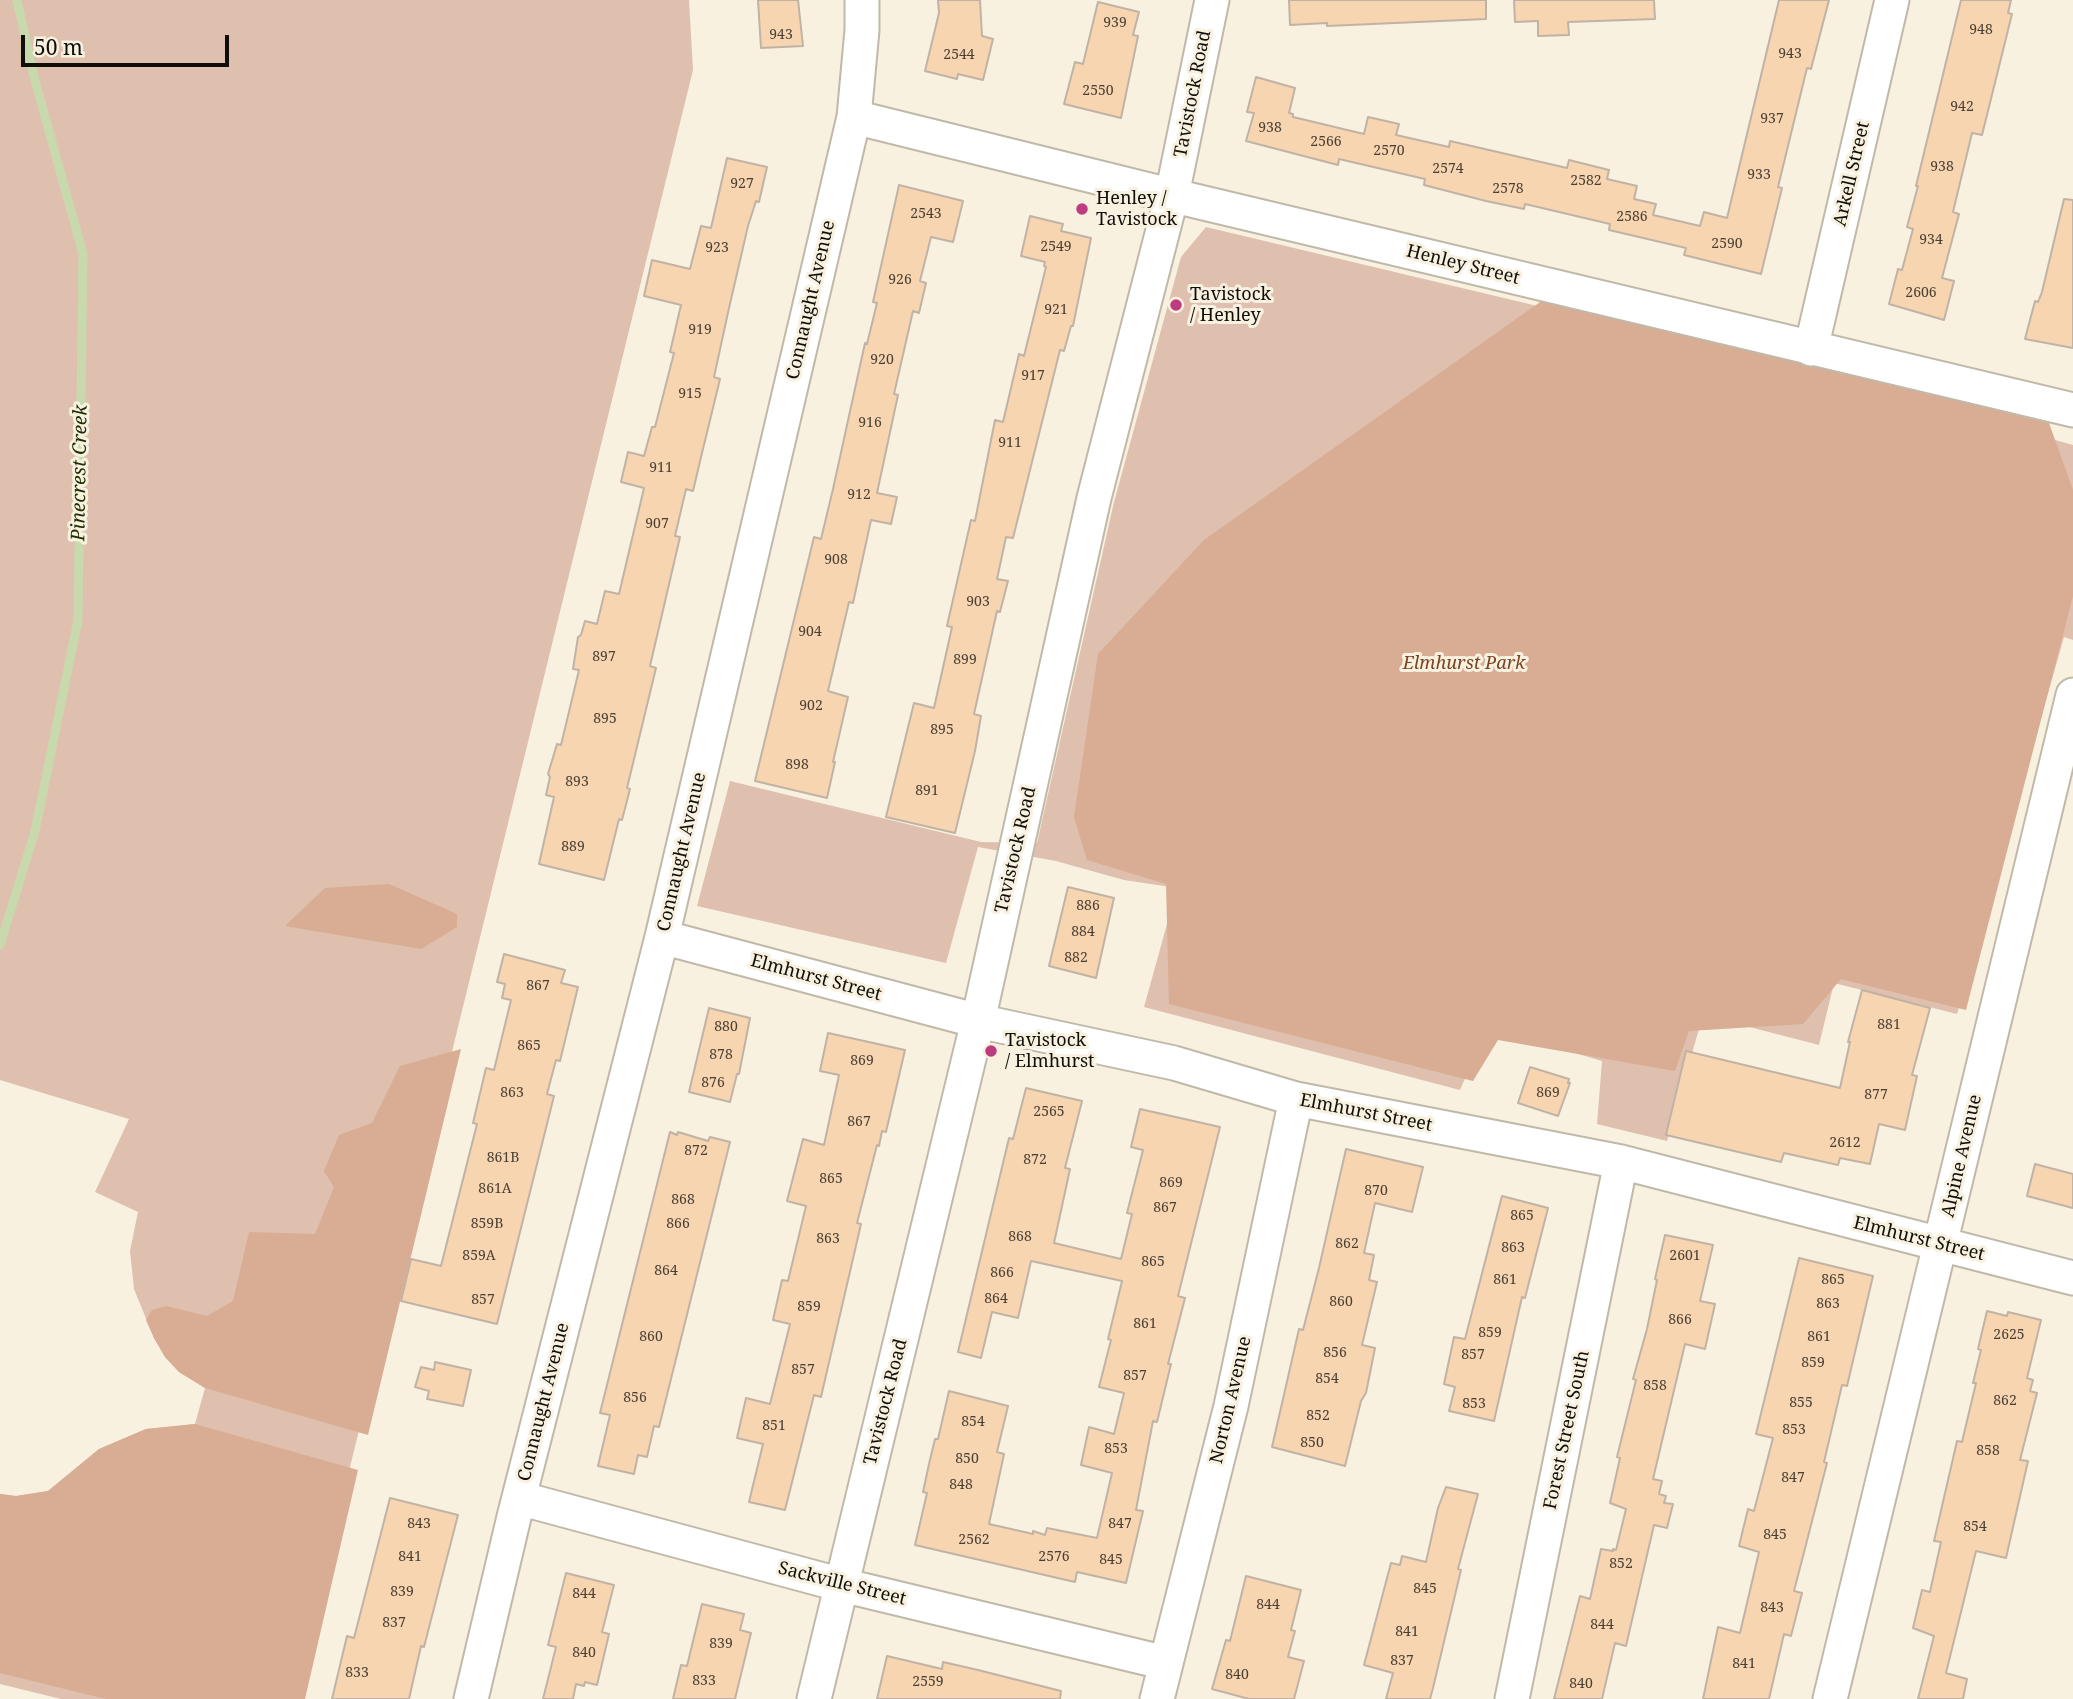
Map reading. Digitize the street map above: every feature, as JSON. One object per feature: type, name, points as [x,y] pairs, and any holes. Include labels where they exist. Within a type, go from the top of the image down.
[{"type":"street","name":"Connaught Avenue","points":[[471,1699],[519,1498],[662,937],[854,117],[862,0]]},
{"type":"street","name":"Tavistock Road","points":[[814,1699],[978,1021],[1094,498],[1172,195],[1212,0]]},
{"type":"street","name":"Arkell Street","points":[[1811,349],[1892,0]]},
{"type":"street","name":"Henley Street","points":[[854,117],[2073,410]]},
{"type":"street","name":"Alpine Avenue","points":[[1830,1699],[2073,695]]},
{"type":"street","name":"Elmhurst Street","points":[[662,937],[978,1021],[1174,1063],[1296,1099],[1621,1161],[2073,1278]]},
{"type":"street","name":"Norton Avenue","points":[[1157,1699],[1231,1406],[1296,1099]]},
{"type":"street","name":"Forest Street South","points":[[1512,1699],[1621,1161]]},
{"type":"street","name":"Sackville Street","points":[[519,1498],[842,1585],[1166,1663]]},
{"type":"green space","points":[[0,0],[689,0],[693,70],[293,1699],[61,1699],[0,1684],[0,1494],[16,1496],[48,1491],[99,1449],[146,1429],[195,1424],[205,1388],[179,1372],[165,1357],[154,1338],[134,1289],[130,1251],[138,1212],[95,1192],[129,1119],[0,1080]]},
{"type":"green space","name":"Elmhurst Park","points":[[1206,227],[1789,366],[2073,445],[2073,640],[2064,637],[1957,1014],[1834,983],[1819,1045],[1703,1015],[1667,1141],[1597,1124],[1602,1061],[1487,1027],[1460,1090],[1144,1007],[1177,888],[1124,880],[1056,861],[978,847],[946,963],[697,906],[730,781],[981,842],[1037,843],[1114,502],[1181,257]]},
{"type":"green space","name":"Elmhurst Park","points":[[1543,300],[2049,423],[2073,490],[2073,596],[1966,1010],[1841,979],[1803,1024],[1689,1031],[1675,1071],[1498,1040],[1473,1081],[1169,1004],[1166,884],[1087,860],[1074,817],[1098,654],[1204,540]]},
{"type":"green space","points":[[389,884],[457,914],[457,927],[421,949],[285,926],[325,888]]},
{"type":"green space","points":[[461,1049],[368,1435],[205,1388],[179,1372],[165,1357],[146,1320],[152,1310],[166,1306],[207,1316],[233,1301],[249,1232],[315,1234],[334,1187],[324,1171],[339,1135],[372,1123],[400,1066]]},
{"type":"green space","points":[[195,1424],[358,1470],[305,1699],[106,1699],[0,1673],[0,1494],[16,1496],[48,1491],[99,1449],[146,1429]]},
{"type":"building","points":[[758,0],[798,0],[803,46],[761,48]]},
{"type":"building","points":[[938,0],[980,0],[982,36],[993,39],[983,80],[958,74],[957,79],[925,71],[939,13]]},
{"type":"building","points":[[1289,0],[1486,0],[1486,19],[1327,26],[1327,23],[1290,25]]},
{"type":"building","points":[[1514,0],[1654,0],[1655,19],[1568,22],[1569,35],[1538,36],[1538,21],[1515,22]]},
{"type":"building","points":[[1779,0],[1829,0],[1811,69],[1807,68],[1778,187],[1782,188],[1761,274],[1684,255],[1686,248],[1609,230],[1610,224],[1525,204],[1524,209],[1486,201],[1424,185],[1425,179],[1339,159],[1338,165],[1246,141],[1254,113],[1247,112],[1256,77],[1295,88],[1289,113],[1293,114],[1293,117],[1364,134],[1368,117],[1399,124],[1396,135],[1449,147],[1450,141],[1567,168],[1569,160],[1609,170],[1607,179],[1637,186],[1634,199],[1656,204],[1653,215],[1700,226],[1704,212],[1727,218]]},
{"type":"building","points":[[1961,0],[2011,0],[2008,13],[2012,14],[1982,135],[1972,133],[1953,212],[1959,214],[1942,278],[1954,281],[1944,320],[1889,304],[1913,229],[1907,227]]},
{"type":"building","points":[[1098,2],[1139,12],[1133,35],[1138,36],[1121,118],[1064,104],[1075,62],[1083,64]]},
{"type":"building","points":[[727,158],[767,167],[759,202],[756,201],[748,226],[729,308],[714,377],[720,379],[693,491],[686,489],[675,536],[680,537],[650,666],[656,668],[627,788],[630,789],[622,820],[619,819],[604,880],[539,864],[554,797],[546,795],[550,777],[548,774],[557,744],[561,745],[579,670],[573,669],[578,637],[585,621],[597,624],[605,591],[619,594],[644,488],[621,482],[628,452],[644,456],[652,427],[655,427],[674,353],[670,352],[681,305],[644,296],[652,260],[690,269],[701,226],[711,228]]},
{"type":"building","points":[[899,185],[963,201],[953,242],[931,237],[920,281],[926,283],[919,313],[913,311],[894,394],[898,395],[877,493],[897,497],[891,524],[871,520],[853,603],[849,602],[828,691],[848,697],[827,798],[755,781],[814,537],[821,539],[865,343],[867,344],[877,303],[873,302]]},
{"type":"building","points":[[2064,199],[2073,200],[2073,348],[2025,339],[2035,301],[2038,302],[2042,292]]},
{"type":"building","points":[[1030,216],[1063,224],[1061,231],[1091,238],[1073,326],[1064,351],[1060,350],[1013,538],[1006,537],[997,579],[1008,581],[1000,612],[997,611],[974,714],[981,716],[955,833],[886,817],[914,703],[934,708],[952,627],[947,626],[971,520],[975,521],[995,420],[1003,422],[1019,354],[1024,356],[1046,267],[1045,262],[1021,256]]},
{"type":"building","points":[[1068,887],[1114,898],[1096,978],[1049,966]]},
{"type":"building","points":[[504,954],[565,970],[561,983],[578,987],[560,1061],[556,1060],[547,1094],[554,1096],[497,1324],[401,1301],[411,1259],[441,1266],[477,1124],[473,1123],[486,1068],[494,1070],[511,1000],[502,998],[505,984],[497,982]]},
{"type":"building","points":[[1862,990],[1930,1008],[1912,1075],[1917,1076],[1905,1130],[1879,1124],[1870,1164],[1840,1158],[1838,1165],[1784,1153],[1781,1162],[1666,1135],[1686,1051],[1840,1088],[1848,1042]]},
{"type":"building","points":[[709,1008],[750,1018],[739,1074],[730,1102],[689,1092]]},
{"type":"building","points":[[828,1033],[905,1050],[886,1132],[882,1131],[879,1146],[877,1145],[857,1223],[861,1224],[821,1397],[814,1395],[785,1510],[749,1502],[763,1444],[737,1438],[746,1398],[770,1404],[790,1324],[773,1320],[782,1280],[788,1281],[806,1206],[787,1201],[803,1139],[824,1145],[839,1075],[820,1071]]},
{"type":"building","points":[[1530,1067],[1569,1079],[1558,1116],[1518,1103]]},
{"type":"building","points":[[1026,1088],[1082,1101],[1065,1168],[1070,1169],[1054,1243],[1121,1259],[1132,1214],[1127,1213],[1143,1150],[1131,1147],[1140,1109],[1220,1127],[1178,1296],[1185,1298],[1157,1422],[1153,1421],[1136,1510],[1143,1511],[1126,1583],[1077,1572],[1075,1582],[915,1545],[927,1493],[923,1492],[929,1464],[949,1391],[1008,1406],[997,1452],[1004,1454],[989,1524],[1033,1534],[1033,1531],[1045,1535],[1047,1528],[1097,1538],[1112,1473],[1081,1465],[1089,1427],[1114,1434],[1124,1393],[1099,1387],[1122,1281],[1031,1261],[1018,1318],[992,1312],[981,1358],[958,1352],[1009,1138],[1013,1139]]},
{"type":"building","points":[[670,1132],[708,1141],[710,1137],[730,1142],[659,1427],[654,1426],[647,1457],[638,1455],[634,1474],[598,1466],[610,1415],[600,1413]]},
{"type":"building","points":[[1346,1149],[1423,1167],[1412,1212],[1375,1203],[1364,1253],[1374,1255],[1369,1280],[1377,1282],[1362,1345],[1375,1348],[1366,1393],[1361,1401],[1345,1466],[1272,1447],[1299,1329],[1303,1330],[1319,1268]]},
{"type":"building","points":[[2035,1164],[2073,1174],[2073,1208],[2027,1196]]},
{"type":"building","points":[[1502,1196],[1548,1208],[1525,1298],[1522,1297],[1494,1421],[1449,1411],[1455,1387],[1444,1384],[1454,1337],[1465,1339]]},
{"type":"building","points":[[1665,1235],[1713,1245],[1700,1301],[1715,1304],[1705,1349],[1685,1344],[1653,1479],[1662,1481],[1659,1494],[1666,1496],[1664,1503],[1673,1504],[1667,1528],[1654,1525],[1626,1646],[1615,1643],[1602,1699],[1554,1699],[1580,1596],[1590,1599],[1601,1549],[1616,1550],[1626,1509],[1610,1503],[1620,1458],[1617,1457],[1636,1380],[1633,1379],[1647,1329]]},
{"type":"building","points":[[1799,1258],[1873,1276],[1847,1386],[1842,1385],[1824,1462],[1827,1463],[1794,1591],[1802,1593],[1791,1636],[1784,1634],[1769,1699],[1703,1699],[1718,1627],[1740,1633],[1759,1552],[1739,1546],[1748,1509],[1754,1511],[1773,1438],[1756,1434]]},
{"type":"building","points":[[1987,1311],[2007,1316],[2008,1312],[2041,1320],[2027,1378],[2033,1380],[2030,1391],[2037,1393],[2020,1460],[2028,1461],[2006,1558],[1976,1551],[1946,1673],[1967,1679],[1963,1699],[1918,1699],[1934,1636],[1913,1628],[1922,1590],[1930,1592],[1941,1542],[1934,1541],[1957,1441],[1962,1442],[1976,1383],[1973,1383],[1981,1350],[1978,1349]]},
{"type":"building","points":[[435,1362],[471,1370],[463,1406],[427,1399],[429,1391],[415,1387],[421,1367],[434,1370]]},
{"type":"building","points":[[1446,1487],[1478,1494],[1458,1569],[1461,1570],[1430,1699],[1386,1699],[1393,1673],[1364,1665],[1391,1563],[1400,1565],[1402,1556],[1426,1562],[1438,1508]]},
{"type":"building","points":[[390,1498],[458,1515],[409,1699],[332,1699],[347,1636],[354,1638]]},
{"type":"building","points":[[566,1573],[614,1585],[602,1632],[609,1634],[597,1685],[585,1682],[584,1686],[576,1684],[573,1699],[543,1699],[556,1647],[548,1645]]},
{"type":"building","points":[[1246,1576],[1301,1590],[1291,1630],[1295,1631],[1288,1657],[1304,1661],[1294,1699],[1249,1699],[1212,1689],[1226,1640],[1230,1641]]},
{"type":"building","points":[[702,1604],[744,1614],[740,1630],[751,1633],[735,1699],[673,1699],[681,1665],[687,1666]]},
{"type":"building","points":[[887,1656],[942,1669],[943,1662],[978,1670],[1061,1691],[1060,1699],[877,1699]]},
{"type":"waterway","name":"Pinecrest Creek","points":[[0,945],[35,831],[78,620],[83,254],[34,77],[17,0]]},
{"type":"place","name":"Henley / Tavistock","points":[[1082,209]]},
{"type":"place","name":"Tavistock / Henley","points":[[1176,305]]},
{"type":"place","name":"Tavistock / Elmhurst","points":[[991,1051]]}]
